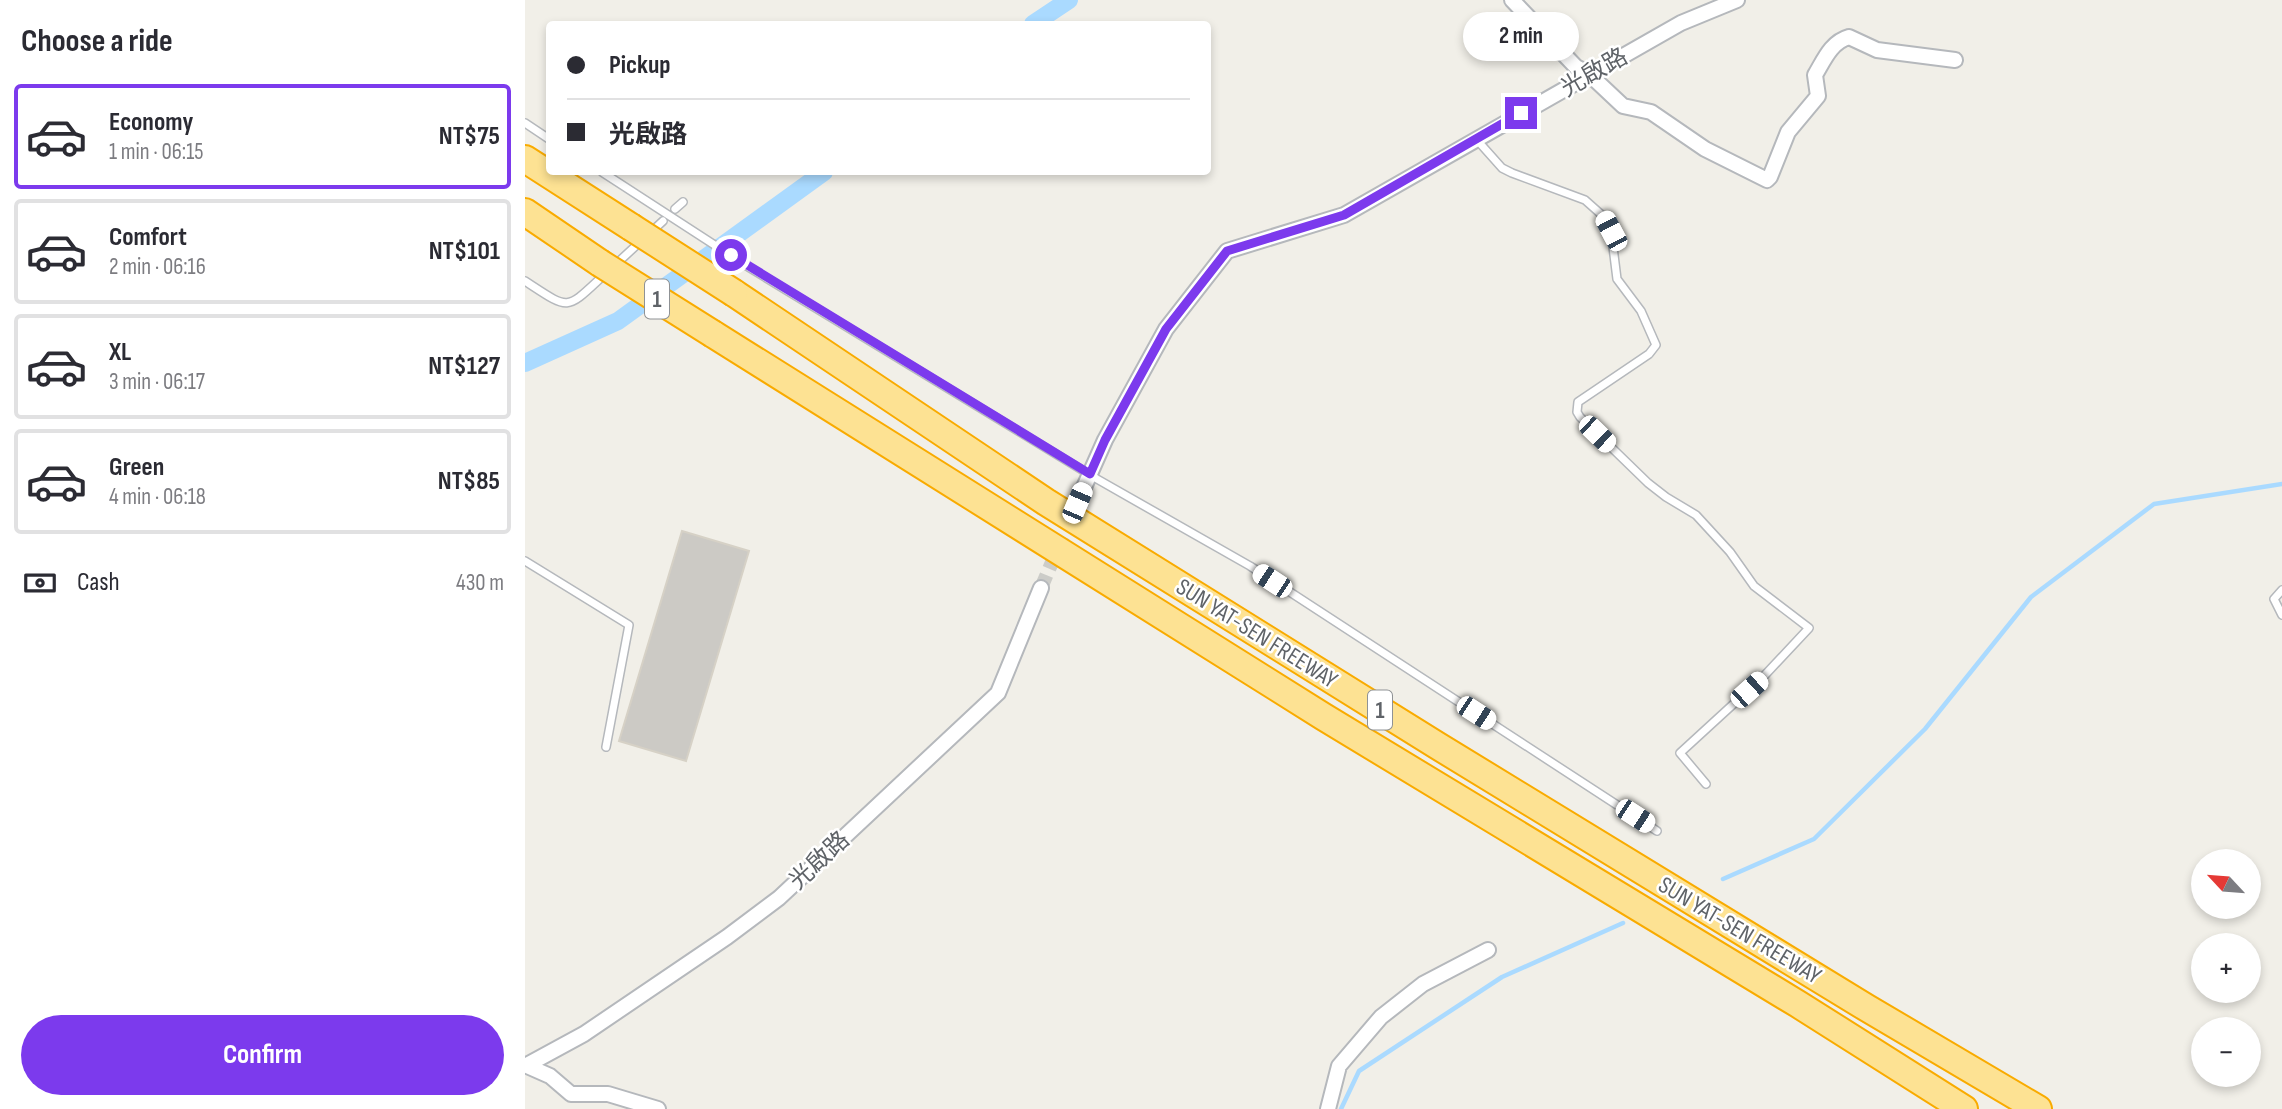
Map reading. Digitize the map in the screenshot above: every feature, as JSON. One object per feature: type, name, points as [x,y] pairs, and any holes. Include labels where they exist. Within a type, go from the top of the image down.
[{"type":"highway","name":"SUN YAT-SEN FREEWAY","points":[[525,159],[546,172]]},
{"type":"highway","name":"SUN YAT-SEN FREEWAY","points":[[550,175],[734,293],[1046,502],[1474,768],[2038,1109]]},
{"type":"highway","name":"SUN YAT-SEN FREEWAY","points":[[525,212],[600,263],[1277,688],[1798,1004],[1964,1109]]},
{"type":"street","points":[[1512,0],[1576,67],[1589,74],[1623,106],[1651,112],[1705,149],[1767,180],[1788,132],[1818,96],[1815,75],[1834,45],[1841,39],[1849,37],[1877,50],[1892,53],[1955,60]]},
{"type":"street","name":"光啟路","points":[[1077,503],[1105,440],[1166,329],[1227,251],[1344,215],[1681,23],[1737,0]]},
{"type":"street","name":"光啟路","points":[[526,1065],[584,1034],[727,937],[779,898],[998,693],[1041,588]]},
{"type":"street","points":[[1328,1109],[1339,1066],[1381,1017],[1423,984],[1488,950]]},
{"type":"street","points":[[526,1065],[550,1076],[571,1094],[608,1094],[658,1109]]},
{"type":"lane","points":[[525,123],[546,137]]},
{"type":"lane","points":[[1476,140],[1502,168],[1585,200],[1595,207],[1611,231],[1617,279],[1640,311],[1656,345],[1649,354],[1578,402],[1577,412],[1580,417],[1649,483],[1696,515],[1730,552],[1754,586],[1809,628],[1764,676],[1680,753],[1706,784]]},
{"type":"lane","points":[[606,175],[694,229],[750,268],[1090,474],[1250,566],[1657,831]]},
{"type":"lane","points":[[675,209],[683,202]]},
{"type":"lane","points":[[525,281],[557,301],[572,303],[663,221]]},
{"type":"lane","points":[[525,561],[629,625],[606,747]]},
{"type":"lane","points":[[2282,590],[2273,599],[2282,615]]},
{"type":"building","points":[[682,531],[749,551],[686,761],[619,741]]},
{"type":"waterway","points":[[1038,21],[1069,0]]},
{"type":"waterway","points":[[525,363],[618,321],[820,175]]},
{"type":"waterway","points":[[1723,879],[1814,839],[1925,729],[2031,597],[2154,504],[2282,484]]},
{"type":"waterway","points":[[1341,1109],[1359,1071],[1502,977],[1623,923]]},
{"type":"tunnel","points":[[1041,588],[1073,513]]},
{"type":"route","points":[[731,255],[1090,474],[1105,440],[1166,329],[1227,251],[1344,215],[1521,113]]}]
